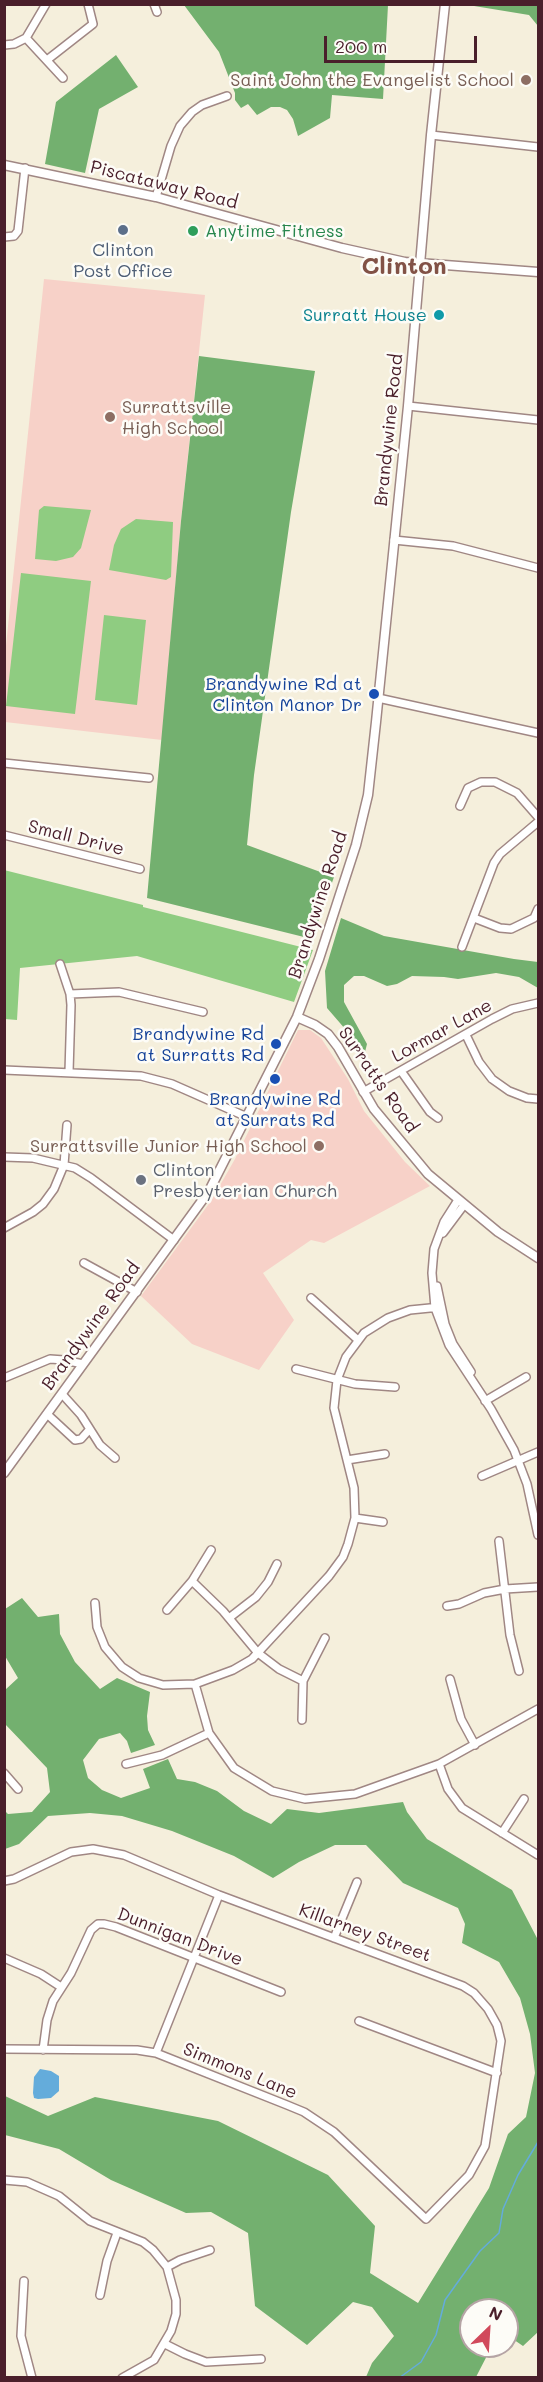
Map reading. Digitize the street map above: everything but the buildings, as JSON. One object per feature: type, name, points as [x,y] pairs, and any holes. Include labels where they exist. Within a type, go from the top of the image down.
[{"type":"main road","name":"Brandywine Road","points":[[4,1473],[209,1191],[297,1017],[319,959],[363,820],[408,405],[431,135],[445,4]]},
{"type":"main road","name":"Piscataway Road","points":[[4,165],[156,197],[342,248],[405,262],[538,272]]},
{"type":"main road","name":"Surratts Road","points":[[297,1017],[328,1034],[374,1109],[414,1159],[461,1203],[498,1232],[538,1258]]},
{"type":"street","points":[[4,45],[14,44],[26,38],[46,4]]},
{"type":"street","points":[[47,60],[93,24],[88,4]]},
{"type":"street","points":[[26,38],[63,78]]},
{"type":"street","points":[[156,197],[171,146],[180,126],[192,112],[202,105],[227,96]]},
{"type":"street","points":[[431,135],[538,147]]},
{"type":"street","points":[[4,237],[14,236],[18,231],[25,168]]},
{"type":"street","points":[[408,405],[538,420]]},
{"type":"street","points":[[394,540],[462,547],[538,568]]},
{"type":"street","points":[[378,698],[538,733]]},
{"type":"street","points":[[4,763],[149,778]]},
{"type":"street","points":[[460,806],[468,788],[481,782],[495,782],[517,793],[538,817]]},
{"type":"street","points":[[462,947],[494,862],[538,822]]},
{"type":"street","name":"Small Drive","points":[[4,836],[140,868]]},
{"type":"street","points":[[474,918],[500,928],[511,929],[536,920],[538,909]]},
{"type":"street","points":[[60,964],[70,994],[69,1072]]},
{"type":"street","points":[[70,994],[119,992],[203,1012]]},
{"type":"street","name":"Lormar Lane","points":[[363,1092],[513,1009],[538,1003]]},
{"type":"street","points":[[466,1035],[479,1062],[492,1079],[508,1091],[527,1098],[538,1099]]},
{"type":"street","points":[[4,1070],[128,1074],[155,1079],[247,1117]]},
{"type":"street","points":[[400,1071],[430,1112],[438,1118]]},
{"type":"street","points":[[4,1228],[23,1219],[43,1204],[59,1181],[67,1125]]},
{"type":"street","points":[[4,1157],[33,1158],[75,1168],[174,1240]]},
{"type":"street","points":[[461,1203],[445,1230],[438,1250],[437,1307],[448,1345],[487,1399],[520,1459],[538,1510]]},
{"type":"street","points":[[84,1263],[137,1292]]},
{"type":"street","points":[[311,1298],[358,1340]]},
{"type":"street","points":[[95,1603],[99,1635],[110,1654],[122,1667],[139,1678],[155,1683],[195,1684],[233,1670],[258,1653],[339,1563],[348,1545],[355,1518],[354,1488],[334,1408],[337,1380],[346,1357],[358,1340],[376,1324],[410,1310],[437,1307]]},
{"type":"street","points":[[4,1378],[50,1359],[83,1364]]},
{"type":"street","points":[[296,1369],[362,1385],[394,1387]]},
{"type":"street","points":[[487,1399],[526,1377]]},
{"type":"street","points":[[62,1394],[81,1415],[100,1444],[115,1458]]},
{"type":"street","points":[[47,1414],[75,1440],[81,1439],[89,1430]]},
{"type":"street","points":[[482,1476],[538,1452]]},
{"type":"street","points":[[347,1460],[385,1454]]},
{"type":"street","points":[[520,1459],[534,1508],[538,1535]]},
{"type":"street","points":[[355,1518],[383,1522]]},
{"type":"street","points":[[499,1541],[510,1635],[519,1671]]},
{"type":"street","points":[[167,1610],[192,1581],[211,1550]]},
{"type":"street","points":[[229,1618],[256,1597],[278,1564]]},
{"type":"street","points":[[192,1581],[215,1602],[258,1653],[279,1669],[303,1682]]},
{"type":"street","points":[[447,1606],[459,1604],[484,1593],[538,1587]]},
{"type":"street","points":[[302,1720],[303,1682],[325,1638]]},
{"type":"street","points":[[450,1679],[461,1719],[475,1745]]},
{"type":"street","points":[[195,1684],[209,1733],[234,1768],[262,1786],[291,1798],[318,1799],[355,1794],[440,1764],[538,1709]]},
{"type":"street","points":[[126,1764],[162,1755],[209,1733]]},
{"type":"street","points":[[440,1764],[448,1789],[462,1808],[538,1855]]},
{"type":"street","points":[[4,1773],[18,1789]]},
{"type":"street","points":[[502,1833],[524,1799]]},
{"type":"street","name":"Killarney Street","points":[[4,1881],[27,1874],[63,1855],[93,1849],[124,1855],[219,1894],[463,1986],[474,1993],[483,2001],[495,2019],[500,2033],[501,2051],[485,2146],[469,2175],[426,2218]]},
{"type":"street","points":[[334,1938],[357,1882]]},
{"type":"street","points":[[156,2053],[219,1894]]},
{"type":"street","name":"Dunnigan Drive","points":[[43,2050],[47,2019],[91,1930],[98,1924],[116,1927],[281,1992]]},
{"type":"street","points":[[4,1958],[41,1974],[61,1987]]},
{"type":"street","points":[[358,2021],[498,2073]]},
{"type":"street","name":"Simmons Lane","points":[[4,2049],[115,2048],[156,2053],[304,2112],[334,2132],[426,2218]]},
{"type":"street","points":[[4,2180],[27,2182],[59,2196],[90,2221],[143,2242],[167,2267],[175,2294],[176,2314],[165,2344],[154,2360],[122,2378]]},
{"type":"street","points":[[100,2295],[107,2261],[117,2233]]},
{"type":"street","points":[[167,2267],[210,2250]]},
{"type":"street","points":[[24,2282],[21,2336],[32,2378]]},
{"type":"street","points":[[165,2344],[206,2361],[261,2359]]},
{"type":"shaded area","points":[[44,279],[205,295],[181,521],[162,740],[5,722],[5,655]]},
{"type":"shaded area","points":[[298,1030],[310,1030],[321,1038],[348,1079],[364,1111],[405,1162],[430,1186],[324,1243],[311,1240],[263,1273],[294,1320],[259,1370],[192,1344],[141,1296],[211,1201],[235,1159]]},
{"type":"green space","points":[[184,5],[388,5],[383,99],[332,95],[330,118],[298,136],[293,119],[287,110],[271,107],[257,115],[248,104],[241,108],[235,100],[235,93],[219,52]]},
{"type":"green space","points":[[468,5],[538,5],[538,26],[529,15]]},
{"type":"green space","points":[[116,55],[138,87],[99,109],[85,173],[45,164],[56,102]]},
{"type":"green space","points":[[199,356],[315,371],[291,512],[254,775],[247,845],[334,877],[312,939],[147,898],[181,521]]},
{"type":"green space","points":[[44,506],[91,510],[81,548],[73,557],[56,561],[35,559],[39,510]]},
{"type":"green space","points":[[136,519],[173,522],[171,577],[166,580],[109,570],[114,545],[121,529]]},
{"type":"green space","points":[[21,573],[91,581],[75,714],[6,706]]},
{"type":"green space","points":[[104,615],[146,620],[137,705],[95,700]]},
{"type":"green space","points":[[4,870],[313,950],[294,1002],[137,956],[20,968],[17,1020],[5,1019]]},
{"type":"green space","points":[[341,918],[384,936],[538,962],[538,988],[519,977],[496,973],[458,979],[412,976],[397,984],[387,986],[364,976],[354,976],[344,985],[344,1002],[367,1044],[365,1052],[327,1008],[325,971]]},
{"type":"green space","points":[[22,1598],[38,1617],[59,1614],[60,1634],[75,1662],[100,1689],[117,1678],[150,1692],[148,1730],[155,1745],[131,1753],[127,1741],[120,1733],[99,1739],[83,1760],[88,1778],[102,1790],[121,1798],[150,1788],[143,1769],[168,1759],[177,1779],[195,1782],[217,1791],[244,1811],[271,1824],[287,1809],[319,1813],[403,1802],[407,1812],[427,1839],[512,1890],[538,1940],[538,2332],[523,2346],[519,2343],[519,2298],[459,2298],[459,2358],[486,2358],[476,2377],[366,2377],[372,2363],[394,2336],[372,2307],[353,2302],[307,2345],[255,2306],[248,2233],[211,2212],[186,2213],[111,2180],[59,2149],[5,2135],[5,2096],[48,2116],[95,2097],[218,2121],[328,2175],[375,2226],[370,2273],[418,2303],[489,2188],[508,2134],[526,2117],[535,2073],[530,2034],[520,1998],[499,1962],[462,1943],[465,1924],[458,1908],[403,1883],[366,1845],[335,1845],[299,1862],[273,1878],[234,1856],[172,1831],[122,1816],[90,1813],[48,1816],[19,1844],[5,1849],[5,1811],[8,1814],[32,1812],[50,1792],[47,1768],[5,1724],[5,1690],[18,1678],[5,1656],[5,1609]]},
{"type":"water","points":[[40,2069],[51,2071],[59,2076],[59,2091],[51,2098],[34,2098],[34,2077]]},
{"type":"waterway","points":[[399,2378],[421,2362],[436,2335],[445,2300],[480,2251],[499,2233],[503,2209],[518,2175],[538,2142]]},
{"type":"place","name":"Saint John the Evangelist School","points":[[526,80]]},
{"type":"place","name":"Clinton Post Office","points":[[123,230]]},
{"type":"place","name":"Anytime Fitness","points":[[193,231]]},
{"type":"place","name":"Surratt House","points":[[439,315]]},
{"type":"place","name":"Surrattsville High School","points":[[110,417]]},
{"type":"place","name":"Brandywine Rd at Clinton Manor Dr","points":[[374,694]]},
{"type":"place","name":"Brandywine Rd at Surratts Rd","points":[[276,1044]]},
{"type":"place","name":"Brandywine Rd at Surrats Rd","points":[[275,1079]]},
{"type":"place","name":"Surrattsville Junior High School","points":[[319,1146]]},
{"type":"place","name":"Clinton Presbyterian Church","points":[[141,1180]]},
{"type":"district","name":"Clinton","points":[[404,267]]}]
